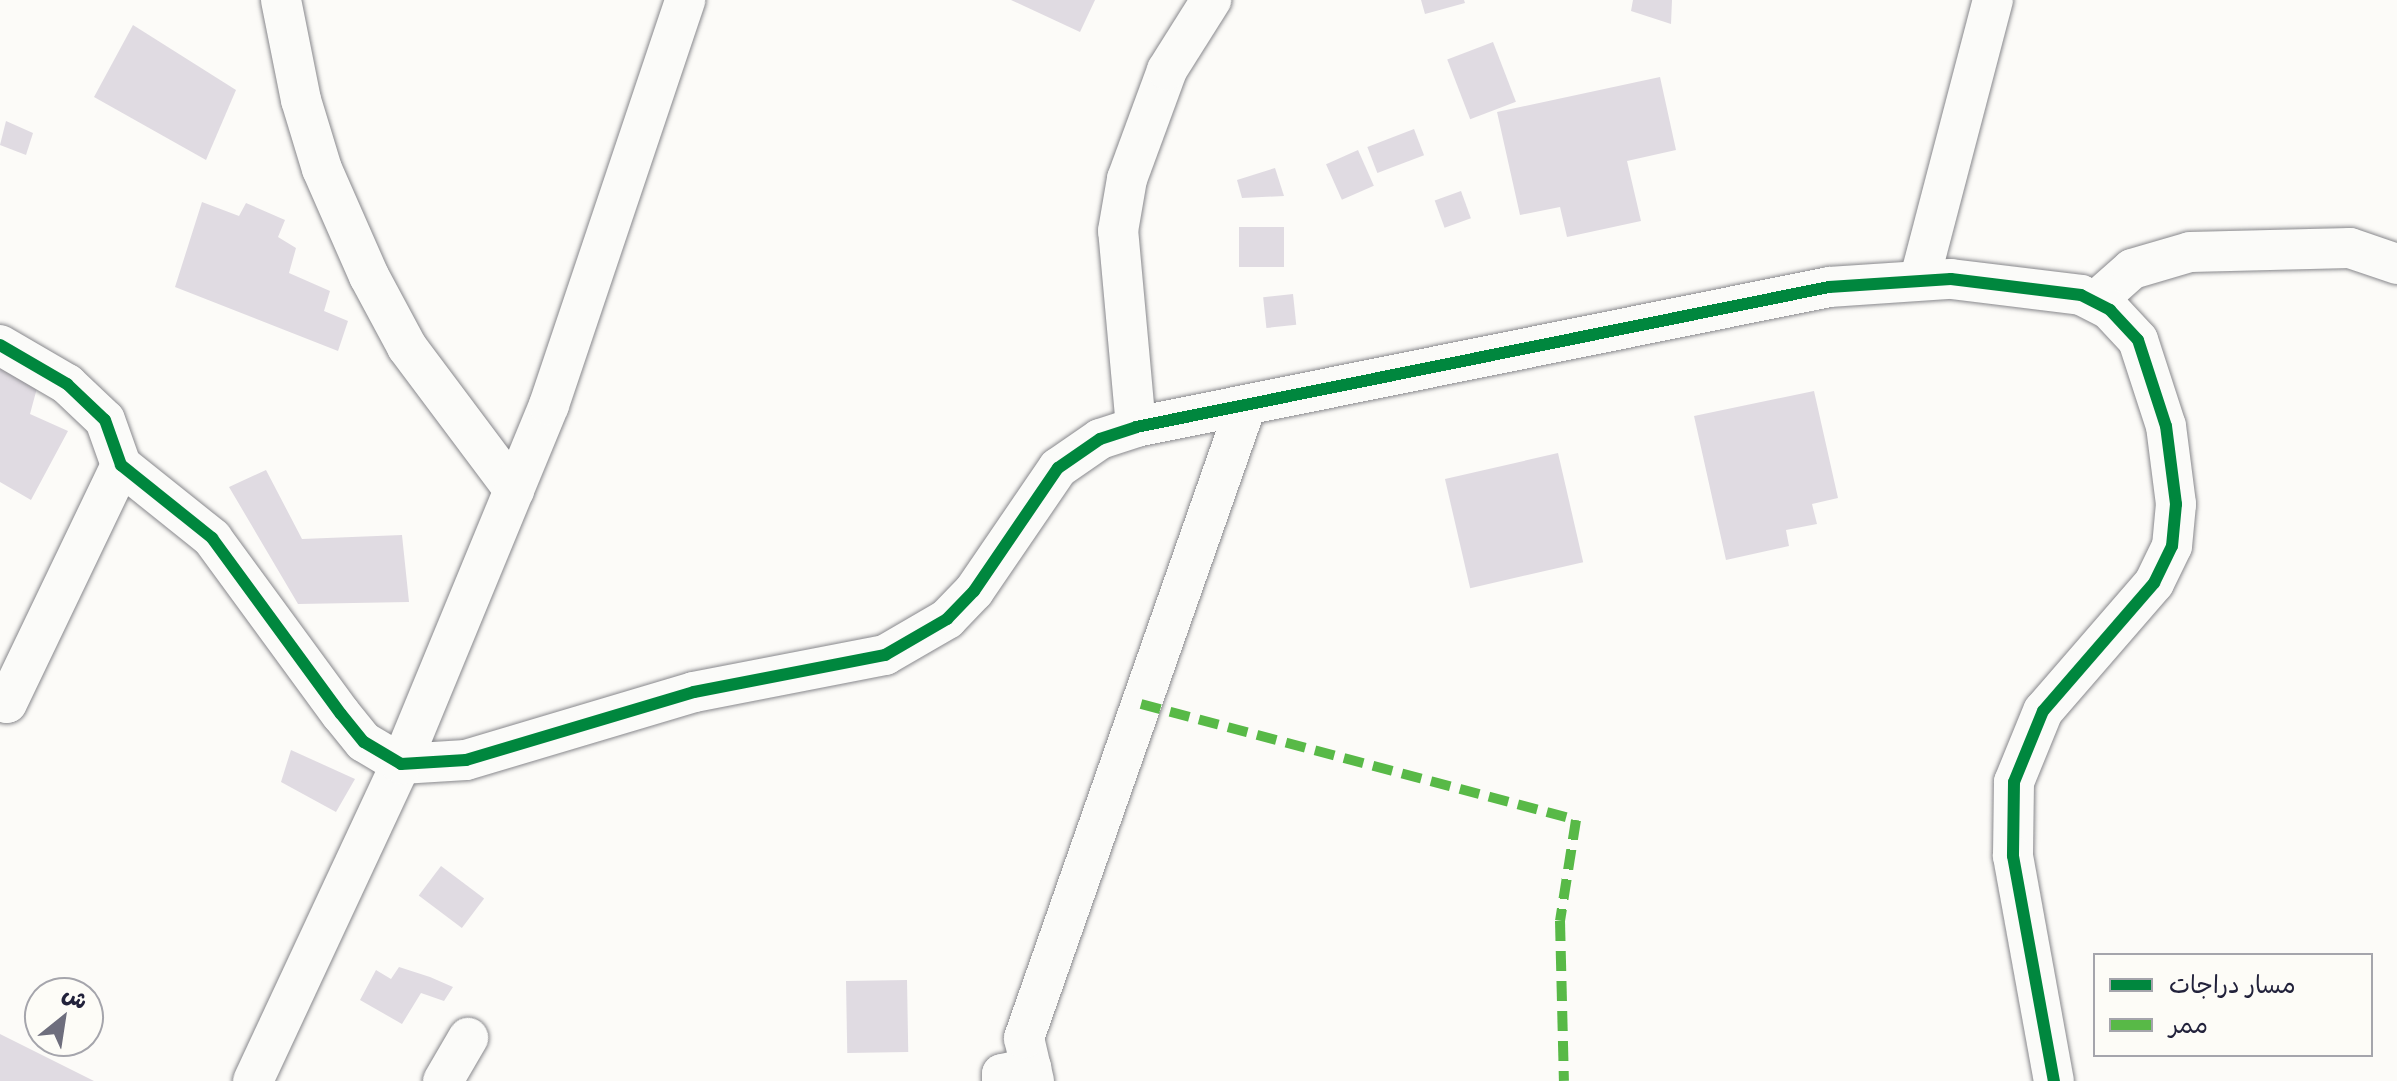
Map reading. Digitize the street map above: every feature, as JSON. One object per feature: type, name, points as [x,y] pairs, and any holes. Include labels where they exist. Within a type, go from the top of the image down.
[{"type":"street","points":[[281,0],[301,100],[322,169],[369,276],[407,347],[514,490]]},
{"type":"street","points":[[253,1081],[401,764],[514,490],[649,119],[685,0]]},
{"type":"street","points":[[1136,427],[1118,231],[1127,179],[1167,70],[1211,0]]},
{"type":"street","points":[[1920,278],[1993,0]]},
{"type":"street","points":[[2096,301],[2132,269],[2190,252],[2350,248],[2397,264]]},
{"type":"street","points":[[0,345],[67,384],[105,420],[121,465],[212,538],[348,723],[364,742],[401,764],[466,760],[694,692],[885,655],[947,619],[974,591],[1058,468],[1100,439],[1136,427],[1829,287],[1920,278],[1997,282],[2096,301],[2138,340],[2152,374],[2175,481],[2175,532],[2163,567],[2141,600],[2043,711],[2014,782],[2013,856],[2054,1081]]},
{"type":"street","points":[[1022,1077],[1024,1038],[1246,406]]},
{"type":"street","points":[[0,701],[7,703],[121,465]]},
{"type":"street","points":[[443,1081],[468,1038]]},
{"type":"building","points":[[1011,0],[1095,0],[1080,32]]},
{"type":"building","points":[[1421,0],[1464,0],[1465,3],[1425,14]]},
{"type":"building","points":[[1633,0],[1672,0],[1671,24],[1631,11]]},
{"type":"building","points":[[133,25],[236,90],[206,160],[94,97]]},
{"type":"building","points":[[1493,42],[1516,102],[1470,119],[1447,60]]},
{"type":"building","points":[[1660,77],[1676,150],[1627,161],[1641,221],[1567,237],[1560,207],[1520,215],[1497,112]]},
{"type":"building","points":[[6,121],[33,133],[26,155],[0,145]]},
{"type":"building","points":[[1414,129],[1424,155],[1377,173],[1367,147]]},
{"type":"building","points":[[1358,150],[1374,186],[1342,200],[1326,164]]},
{"type":"building","points":[[1275,168],[1284,196],[1242,198],[1237,180]]},
{"type":"building","points":[[1461,191],[1471,218],[1445,228],[1435,201]]},
{"type":"building","points":[[202,202],[239,216],[246,203],[285,220],[278,237],[296,248],[289,273],[330,291],[324,311],[348,321],[338,351],[175,287]]},
{"type":"building","points":[[1239,227],[1284,227],[1284,267],[1239,267]]},
{"type":"building","points":[[1293,294],[1296,325],[1266,328],[1263,297]]},
{"type":"building","points":[[0,367],[37,388],[30,414],[68,431],[31,500],[0,482]]},
{"type":"building","points":[[1814,391],[1838,498],[1812,504],[1817,524],[1786,530],[1789,546],[1726,560],[1694,416]]},
{"type":"building","points":[[1558,453],[1583,562],[1470,588],[1445,479]]},
{"type":"building","points":[[266,470],[302,539],[402,535],[409,602],[298,604],[229,487]]},
{"type":"building","points":[[291,750],[355,779],[336,812],[281,782]]},
{"type":"building","points":[[441,866],[484,898],[462,928],[419,896]]},
{"type":"building","points":[[399,967],[453,987],[444,1001],[421,993],[402,1024],[360,1000],[376,970],[391,979]]},
{"type":"building","points":[[907,980],[908,1052],[847,1053],[846,981]]},
{"type":"building","points":[[0,1034],[24,1046],[24,1057],[46,1057],[94,1081],[0,1081]]},
{"type":"marked path","points":[[1141,704],[1576,820],[1560,921],[1564,1081]]},
{"type":"cycle path","points":[[0,345],[67,384],[105,420],[121,465],[212,538],[364,742],[401,764],[466,760],[694,692],[885,655],[947,619],[974,591],[1058,468],[1100,439],[1136,427],[1829,287],[1951,279],[2081,295],[2110,310],[2138,340],[2166,426],[2176,504],[2172,546],[2154,583],[2043,711],[2014,782],[2013,856],[2054,1081]]}]
